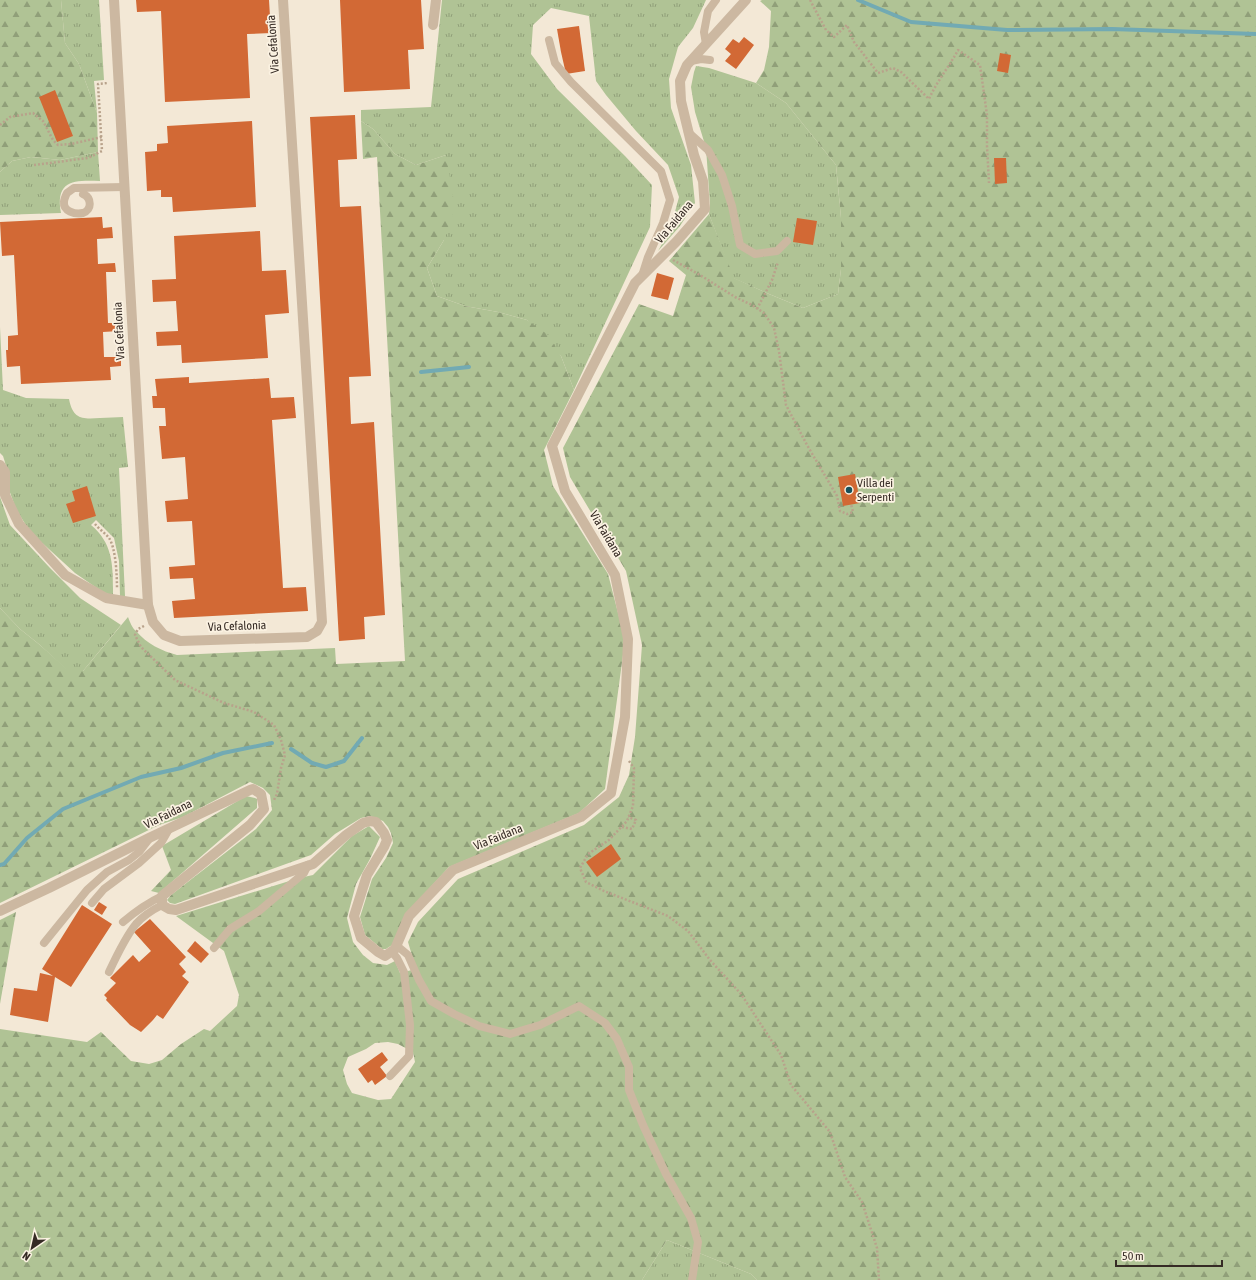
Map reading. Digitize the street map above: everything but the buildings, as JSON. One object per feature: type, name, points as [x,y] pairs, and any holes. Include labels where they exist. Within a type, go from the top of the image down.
[{"type":"street","name":"Via Cefalonia","points":[[114,0],[148,605],[153,622],[164,635],[180,641],[307,637],[317,631],[322,622],[283,0]]},
{"type":"street","points":[[433,25],[436,0]]},
{"type":"street","name":"Via Faidana","points":[[394,949],[409,916],[453,870],[581,818],[611,794],[625,717],[628,639],[615,575],[566,491],[552,446],[635,283],[705,210],[703,181],[688,132],[681,101],[680,81],[687,65],[746,0]]},
{"type":"street","points":[[0,466],[5,472],[5,495],[19,524],[65,575],[106,598],[148,605]]},
{"type":"street","name":"Via Faidana","points":[[0,911],[250,790],[253,789],[261,794],[264,808]]},
{"type":"street","points":[[264,808],[250,825],[162,900],[169,909],[176,910],[313,864],[346,835],[363,823],[376,822],[384,833],[386,840],[384,848],[367,875],[354,916],[361,938],[385,956],[394,949]]},
{"type":"lane","points":[[706,44],[704,32],[708,11],[716,0]]},
{"type":"lane","points":[[549,40],[555,64],[570,82],[661,171],[670,200],[663,223],[641,277]]},
{"type":"lane","points":[[691,61],[701,59],[710,60]]},
{"type":"lane","points":[[688,132],[708,150],[722,175],[732,206],[740,245],[755,254],[777,251],[787,241]]},
{"type":"lane","points":[[83,194],[88,196],[90,200],[87,210],[84,213],[77,214],[68,211],[64,202],[67,193],[74,188],[124,186]]},
{"type":"lane","points":[[92,903],[104,889],[139,863],[161,843],[169,829]]},
{"type":"lane","points":[[44,944],[87,890],[107,872],[129,860],[139,852],[149,838]]},
{"type":"lane","points":[[214,948],[230,929],[259,911],[304,873],[308,865]]},
{"type":"lane","points":[[123,922],[149,902],[162,900]]},
{"type":"lane","points":[[109,972],[136,925],[162,900]]},
{"type":"lane","points":[[390,1076],[409,1056],[410,1025],[404,972],[394,949]]},
{"type":"lane","points":[[394,949],[408,955],[419,980],[431,1001],[479,1026],[510,1034],[540,1025],[579,1006],[605,1023],[617,1039],[629,1067],[629,1090],[643,1125],[666,1174],[691,1218],[698,1242],[692,1280]]},
{"type":"path","points":[[810,0],[826,30],[834,37],[847,25],[854,42],[878,73],[893,68],[901,72],[929,99],[958,50],[980,66],[987,115],[989,183]]},
{"type":"path","points":[[34,165],[88,158],[102,151],[98,91]]},
{"type":"path","points":[[0,125],[10,117],[33,113],[43,121],[53,140],[58,145],[102,137]]},
{"type":"path","points":[[757,309],[772,280],[778,261],[780,248]]},
{"type":"path","points":[[665,253],[673,260],[764,313],[774,328],[779,351],[786,405],[807,445],[837,496],[840,512],[847,514],[853,512],[851,504]]},
{"type":"path","points":[[95,524],[109,539],[112,549],[116,566],[116,600]]},
{"type":"path","points":[[138,629],[135,635],[141,647],[176,680],[224,703],[254,712],[274,725],[285,755],[281,768],[277,794],[271,805],[264,808]]},
{"type":"path","points":[[619,748],[634,768],[633,806],[627,821],[622,827],[609,840],[588,854],[580,868],[586,882],[604,891],[668,916],[688,931],[710,960],[741,994],[781,1055],[791,1085],[830,1132],[845,1177],[862,1202],[877,1248],[879,1280]]},
{"type":"path","points":[[622,827],[632,829],[636,820],[628,817]]},
{"type":"green space","points":[[0,0],[61,0],[65,43],[79,64],[97,113],[98,152],[60,160],[31,157],[12,161],[0,172]]},
{"type":"green space","points":[[61,0],[99,0],[104,80],[94,81],[97,113],[79,64],[65,43]]},
{"type":"green space","points":[[442,0],[706,0],[693,28],[678,47],[669,79],[671,108],[691,165],[695,203],[680,226],[658,251],[670,230],[679,197],[668,165],[636,131],[596,81],[589,16],[551,8],[533,25],[531,54],[557,89],[625,156],[652,185],[650,227],[574,390],[561,356],[527,320],[498,312],[465,306],[437,296],[427,268],[444,240],[446,155],[416,165],[395,154],[373,129],[361,121],[361,110],[431,107]]},
{"type":"green space","points":[[1256,0],[1256,1280],[757,1280],[751,1274],[667,1240],[642,1280],[0,1280],[0,1029],[87,1042],[101,1032],[131,1061],[149,1064],[162,1060],[181,1044],[204,1029],[210,1031],[237,1006],[239,995],[224,951],[176,916],[313,875],[352,836],[369,826],[380,837],[356,884],[347,918],[353,942],[363,955],[373,963],[387,965],[395,961],[400,973],[416,969],[408,942],[418,922],[458,879],[584,825],[619,797],[629,775],[635,737],[642,645],[626,571],[570,477],[563,448],[639,304],[673,316],[686,275],[669,261],[709,214],[734,278],[803,308],[838,294],[841,269],[841,218],[836,165],[786,103],[756,83],[764,70],[769,47],[771,11],[760,1]],"holes":[[[388,1042],[398,1044],[413,1052],[415,1062],[391,1099],[378,1100],[352,1093],[347,1084],[343,1070],[348,1057],[375,1043]]]},
{"type":"green space","points":[[696,66],[709,68],[756,83],[786,103],[836,165],[841,218],[841,269],[838,294],[803,308],[733,278],[709,214],[710,204],[706,148],[695,112],[691,87]]},
{"type":"green space","points":[[361,121],[373,129],[395,154],[416,165],[446,155],[455,208],[444,240],[427,268],[437,296],[465,306],[498,312],[527,320],[547,334],[561,356],[574,390],[544,450],[553,486],[608,574],[625,640],[605,789],[579,813],[449,867],[405,915],[392,945],[386,949],[382,949],[365,935],[360,917],[372,879],[386,858],[393,843],[391,833],[383,821],[370,816],[361,818],[335,834],[311,855],[175,904],[170,903],[167,900],[171,895],[256,829],[272,810],[270,795],[263,788],[250,782],[183,817],[159,825],[0,903],[0,608],[20,629],[69,671],[83,671],[128,617],[133,628],[145,640],[160,649],[177,655],[335,648],[336,664],[405,661],[377,157],[363,159]]},
{"type":"green space","points":[[98,152],[100,181],[82,181],[68,184],[61,194],[61,213],[0,215],[0,172],[12,161],[31,157],[60,160]]},
{"type":"green space","points":[[0,327],[3,390],[26,398],[69,399],[76,415],[84,418],[123,417],[128,467],[119,468],[125,596],[120,596],[119,561],[114,538],[96,520],[91,525],[99,532],[104,540],[111,557],[113,595],[104,593],[75,573],[27,527],[16,509],[8,487],[9,475],[3,456],[0,453]]},
{"type":"green space","points":[[0,497],[10,525],[50,568],[80,598],[121,625],[83,671],[68,671],[20,629],[0,608]]},
{"type":"green space","points":[[246,796],[257,799],[257,808],[159,893],[151,891],[171,870],[162,846]]},
{"type":"green space","points":[[16,912],[0,1004],[0,920]]},
{"type":"green space","points":[[667,1240],[751,1274],[757,1280],[642,1280]]},
{"type":"waterway","points":[[858,0],[911,22],[1007,30],[1112,29],[1256,34]]},
{"type":"waterway","points":[[421,372],[469,367]]},
{"type":"waterway","points":[[291,749],[312,763],[326,767],[344,761],[362,738]]},
{"type":"waterway","points":[[0,865],[4,864],[27,838],[63,809],[141,777],[181,768],[223,753],[272,743]]},
{"type":"place","name":"Villa dei Serpenti","points":[[849,490]]}]
